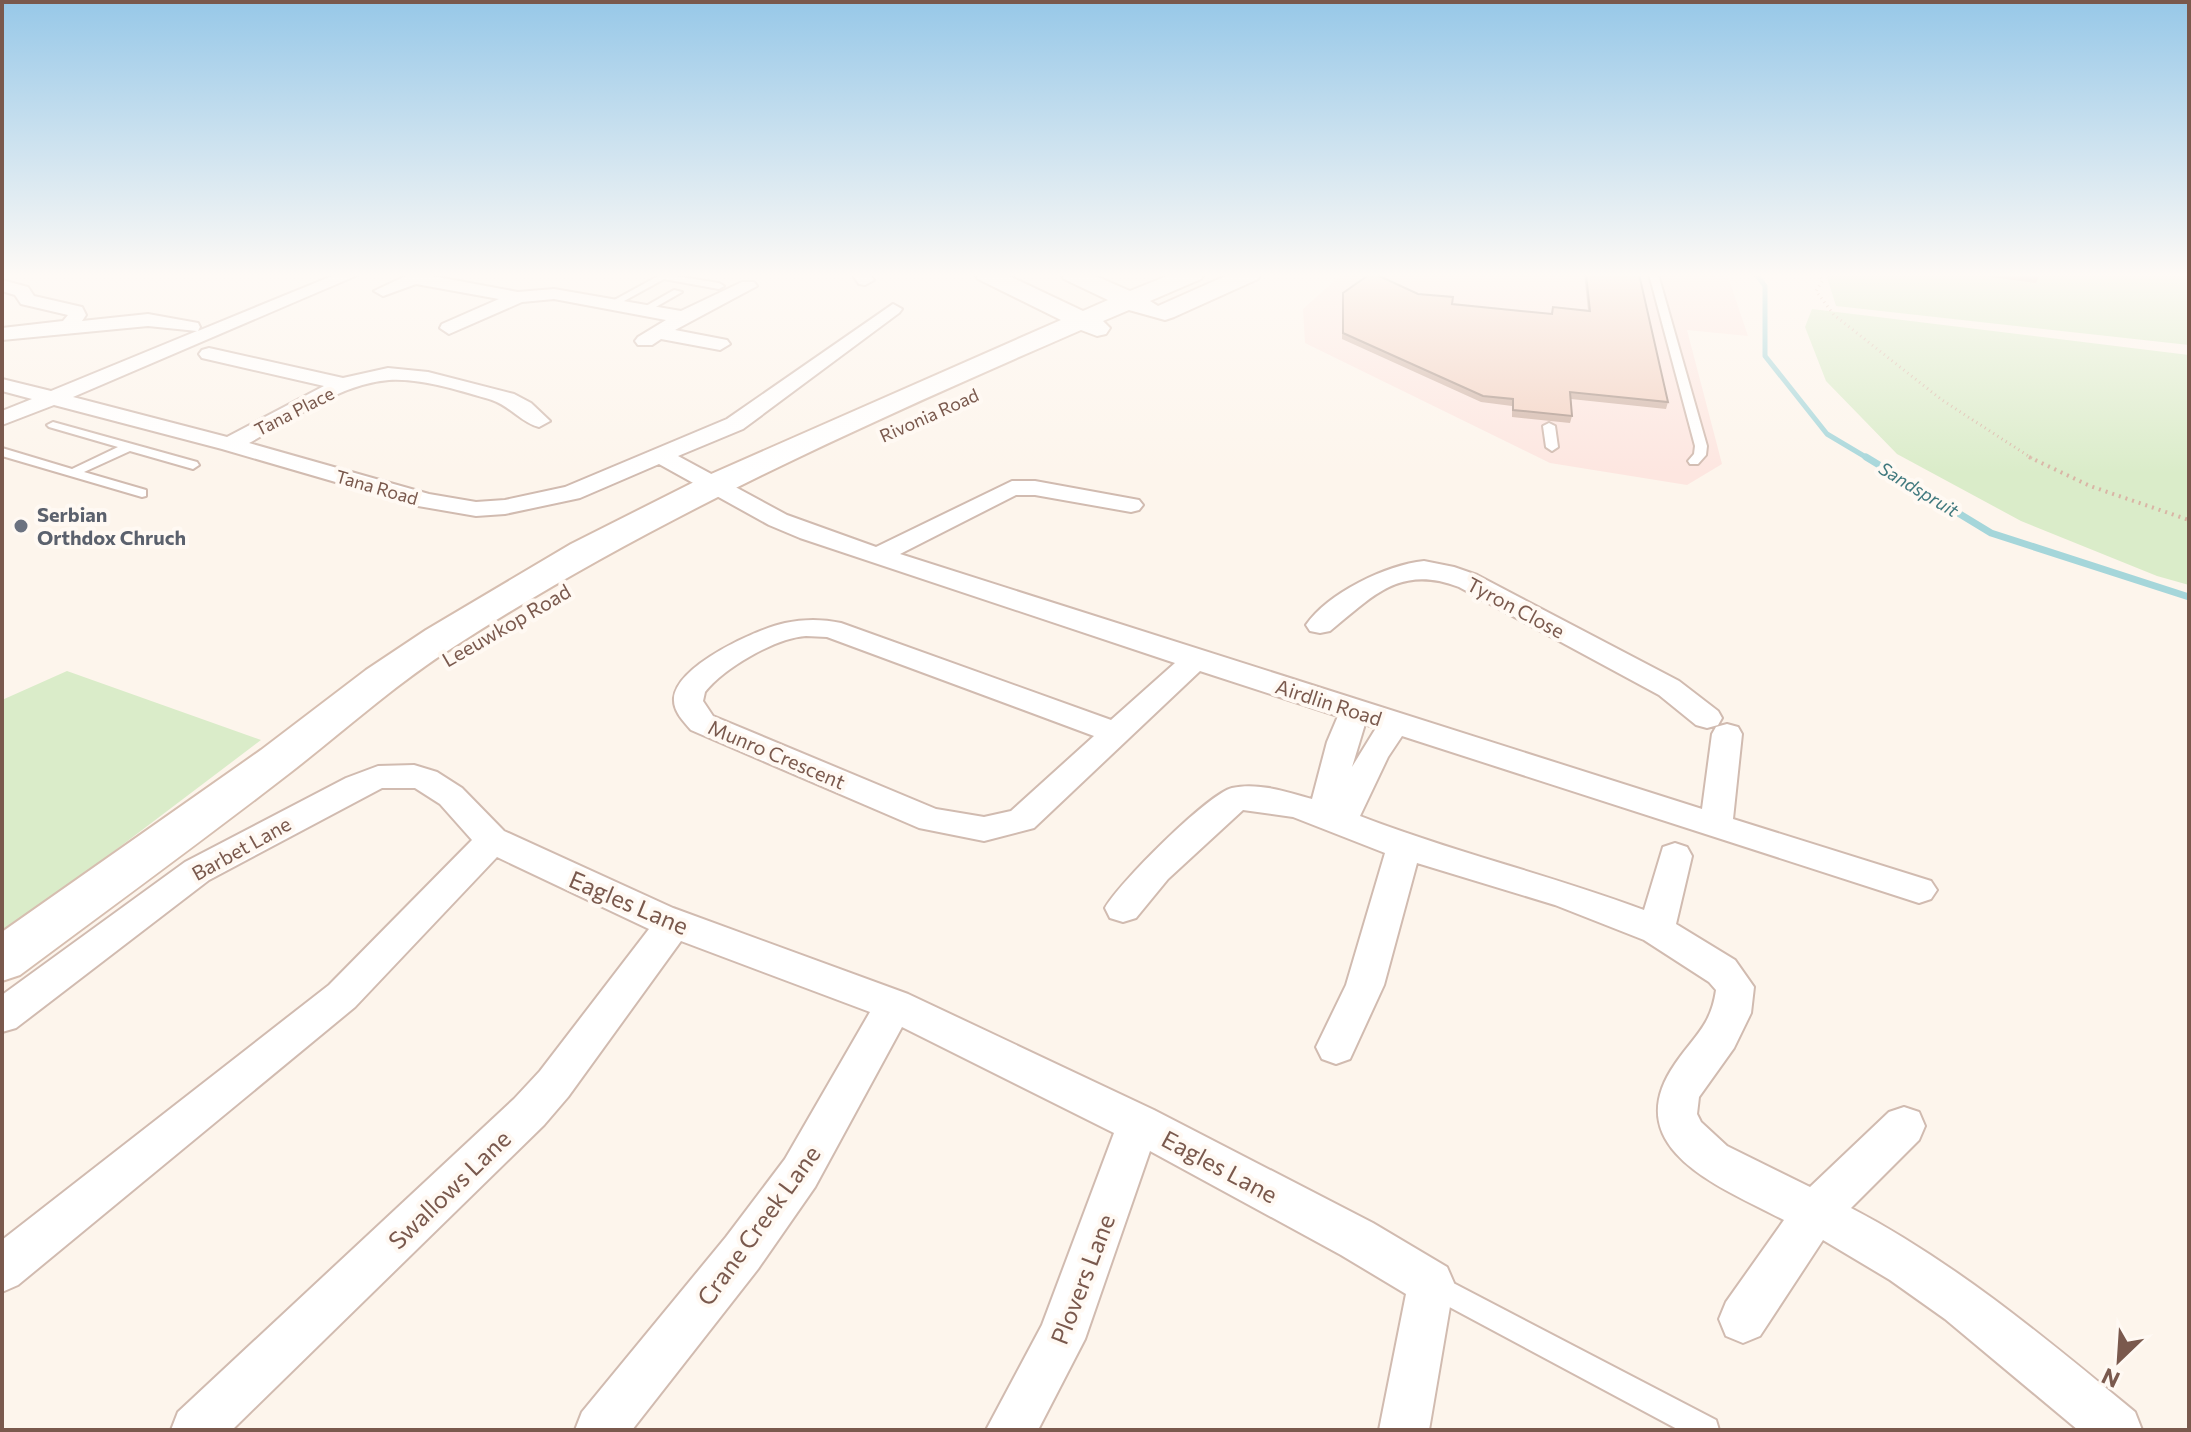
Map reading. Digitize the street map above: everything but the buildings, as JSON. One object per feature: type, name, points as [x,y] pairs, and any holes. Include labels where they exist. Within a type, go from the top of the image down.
[{"type":"street","points":[[2,419],[189,341]]},
{"type":"street","points":[[689,341],[720,344]]},
{"type":"street","points":[[663,457],[735,424],[849,341]]},
{"type":"street","points":[[1001,355],[1021,341]]},
{"type":"street","name":"Rivonia Road","points":[[728,493],[1034,341]]},
{"type":"street","name":"Rivonia Road","points":[[728,493],[1101,341]]},
{"type":"street","points":[[209,354],[345,385]]},
{"type":"street","name":"Tana Place","points":[[230,444],[345,385],[380,374],[414,375],[519,402],[539,421]]},
{"type":"street","name":"Tana Road","points":[[2,385],[230,444],[426,501],[476,509],[531,504],[572,493],[663,457]]},
{"type":"street","points":[[663,457],[728,493]]},
{"type":"street","points":[[879,555],[999,492],[1024,487],[1131,505]]},
{"type":"street","name":"Airdlin Road","points":[[728,493],[809,533],[1195,660],[1919,890]]},
{"type":"street","name":"Leeuwkop Road","points":[[2,960],[276,761],[728,493]]},
{"type":"street","name":"Tyron Close","points":[[1320,625],[1388,575],[1411,568],[1442,571],[1468,581],[1659,683],[1714,728],[1705,822]]},
{"type":"street","name":"Munro Crescent","points":[[1116,733],[831,629],[800,628],[768,636],[705,673],[694,685],[688,704],[692,714],[702,723],[931,820],[976,829],[1008,826],[1022,820],[1195,660]]},
{"type":"street","points":[[1332,819],[1342,742],[1356,710]]},
{"type":"street","points":[[1332,819],[1396,723]]},
{"type":"street","name":"Barbet Lane","points":[[2,1016],[197,871],[378,777],[404,776],[426,780],[471,814],[492,840]]},
{"type":"street","points":[[1123,908],[1156,870],[1235,799],[1270,800],[1332,819],[1404,847],[1565,895],[1657,930],[1722,971],[1735,987],[1732,1019],[1684,1084],[1677,1100],[1676,1117],[1684,1135],[1712,1160],[1815,1213],[1904,1263],[1951,1294],[2024,1350],[2117,1430]]},
{"type":"street","points":[[2,1269],[342,996],[492,840]]},
{"type":"street","name":"Eagles Lane","points":[[492,840],[674,923],[894,1005],[1139,1123],[1357,1239],[1431,1283]]},
{"type":"street","points":[[1336,1047],[1365,985],[1404,847]]},
{"type":"street","points":[[1657,930],[1675,856]]},
{"type":"street","name":"Swallows Lane","points":[[196,1430],[529,1112],[554,1084],[674,923]]},
{"type":"street","name":"Crane Creek Lane","points":[[600,1430],[742,1253],[800,1173],[894,1005]]},
{"type":"street","name":"Plovers Lane","points":[[1011,1430],[1061,1339],[1139,1123]]},
{"type":"street","points":[[1743,1319],[1815,1213],[1904,1126]]},
{"type":"street","points":[[1404,1430],[1431,1283]]},
{"type":"lane","points":[[1672,341],[1701,446],[1700,455],[1694,461]]},
{"type":"lane","points":[[53,425],[193,465]]},
{"type":"lane","points":[[1549,426],[1552,447]]},
{"type":"lane","points":[[73,473],[128,447]]},
{"type":"lane","points":[[2,452],[142,493]]},
{"type":"lane","points":[[1431,1283],[1706,1430]]},
{"type":"path","points":[[1867,341],[1942,400],[2022,454],[2090,486],[2189,520]]},
{"type":"shaded area","points":[[1690,341],[1722,464],[1687,485],[1550,463],[1305,343]]},
{"type":"green space","points":[[1810,341],[2073,341],[2189,355],[2189,585],[2157,576],[2021,521],[1897,454],[1826,381]]},
{"type":"green space","points":[[2151,341],[2189,341],[2189,345]]},
{"type":"green space","points":[[67,671],[261,740],[2,936],[2,700]]},
{"type":"waterway","name":"Sandspruit","points":[[1765,341],[1765,356],[1827,434],[1869,459]]},
{"type":"waterway","name":"Sandspruit","points":[[1866,457],[1991,533],[2189,597]]},
{"type":"place","name":"Serbian Orthdox Chruch","points":[[21,526]]}]
